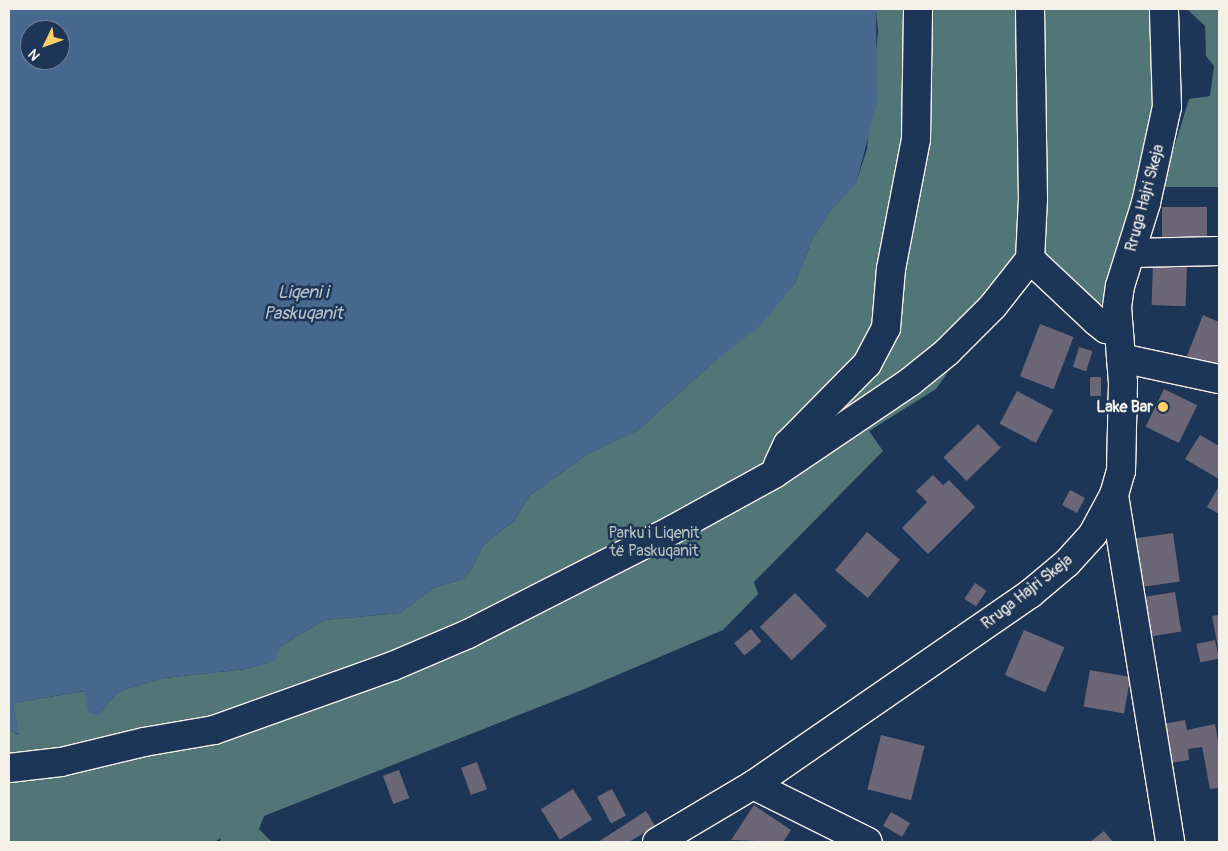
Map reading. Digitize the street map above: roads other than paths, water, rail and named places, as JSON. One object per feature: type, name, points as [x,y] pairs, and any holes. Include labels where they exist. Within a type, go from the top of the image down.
[{"type":"street","points":[[774,474],[788,444],[867,364],[886,328],[891,269],[916,139],[918,9]]},
{"type":"street","points":[[9,768],[61,762],[144,742],[214,730],[393,666],[468,634],[672,530],[774,474],[910,382],[947,352],[993,306],[1030,259],[1033,198],[1030,9]]},
{"type":"street","name":"Rruga Hajri Skeja","points":[[657,842],[753,785],[1030,594],[1067,563],[1093,534],[1114,495],[1121,471],[1121,358],[1107,326],[1146,203],[1167,107],[1164,9]]},
{"type":"street","points":[[1131,253],[1219,252]]},
{"type":"street","points":[[1030,259],[1107,326]]},
{"type":"street","points":[[1121,358],[1219,379]]},
{"type":"street","points":[[1114,495],[1170,842]]},
{"type":"street","points":[[753,785],[868,842]]},
{"type":"water","name":"Liqeni i Paskuqanit","points":[[9,9],[876,9],[877,103],[856,184],[830,211],[812,240],[794,285],[760,326],[716,360],[638,430],[588,454],[530,495],[514,521],[483,545],[472,568],[463,579],[433,588],[400,613],[324,620],[279,647],[275,661],[246,669],[164,678],[129,688],[117,693],[98,715],[89,712],[84,691],[13,703],[19,735],[9,729]]},
{"type":"place","name":"Lake Bar","points":[[1163,407]]},
{"type":"park label","name":"Parku i Liqenit të Paskuqanit","points":[[654,542]]}]
